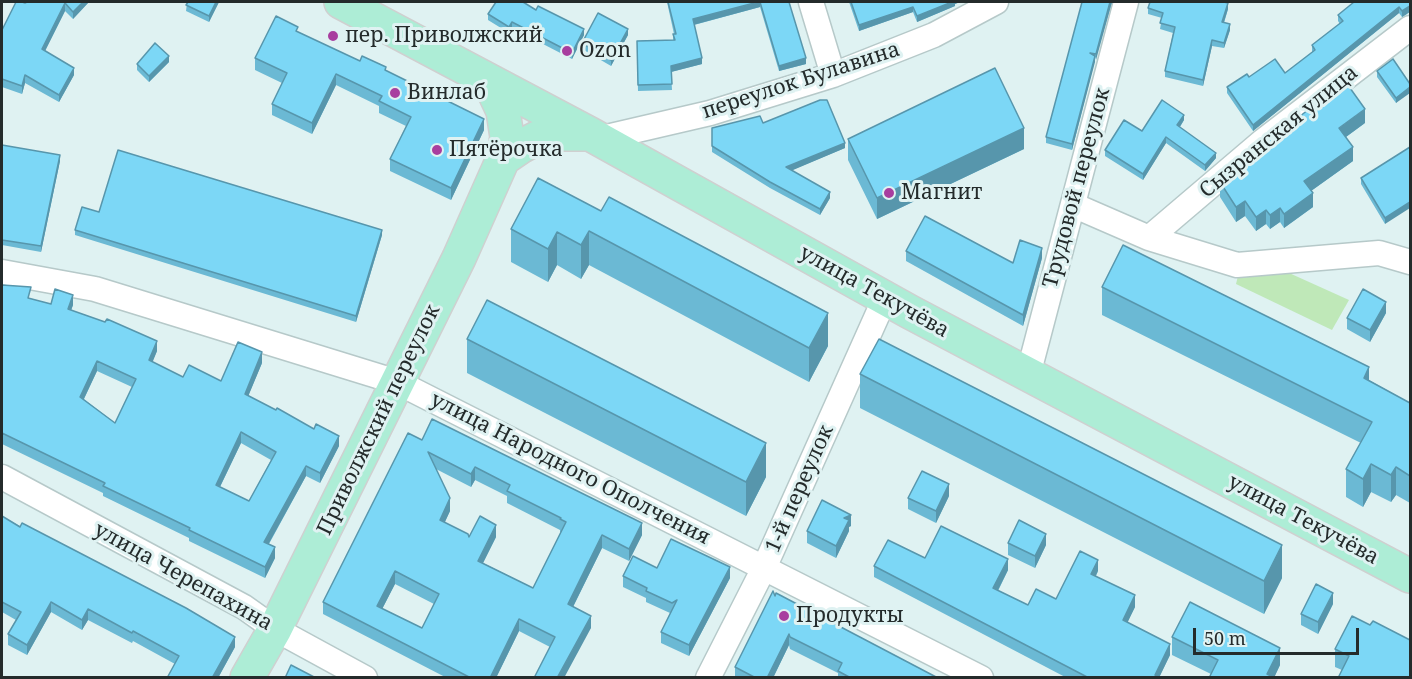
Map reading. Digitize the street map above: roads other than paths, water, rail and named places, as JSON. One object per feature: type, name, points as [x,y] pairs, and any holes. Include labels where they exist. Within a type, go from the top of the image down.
[{"type":"main road","name":"улица Текучёва","points":[[341,2],[594,136],[1028,375],[1410,576]]},
{"type":"main road","name":"Приволжский переулок","points":[[247,678],[276,629],[459,258],[503,159],[507,137],[503,111],[489,81]]},
{"type":"main road","points":[[503,159],[539,137],[561,134],[594,136]]},
{"type":"street","points":[[811,2],[833,75]]},
{"type":"street","name":"переулок Булавина","points":[[594,136],[710,113],[833,75],[934,35],[996,2]]},
{"type":"street","name":"Трудовой переулок","points":[[1028,375],[1126,2]]},
{"type":"street","name":"Сызранская улица","points":[[1149,238],[1263,141],[1410,28]]},
{"type":"street","points":[[1073,205],[1149,238],[1236,266],[1379,253],[1410,262]]},
{"type":"street","name":"улица Народного Ополчения","points":[[2,272],[94,289],[397,382],[981,678]]},
{"type":"street","name":"1-й переулок","points":[[708,678],[764,568],[885,298]]},
{"type":"street","name":"улица Черепахина","points":[[2,477],[244,607],[276,629],[365,678]]},
{"type":"place","name":"пер. Приволжский","points":[[333,36]]},
{"type":"place","name":"Ozon","points":[[567,51]]},
{"type":"place","name":"Винлаб","points":[[395,93]]},
{"type":"place","name":"Пятёрочка","points":[[437,150]]},
{"type":"place","name":"Магнит","points":[[889,193]]},
{"type":"place","name":"Продукты","points":[[784,616]]}]
